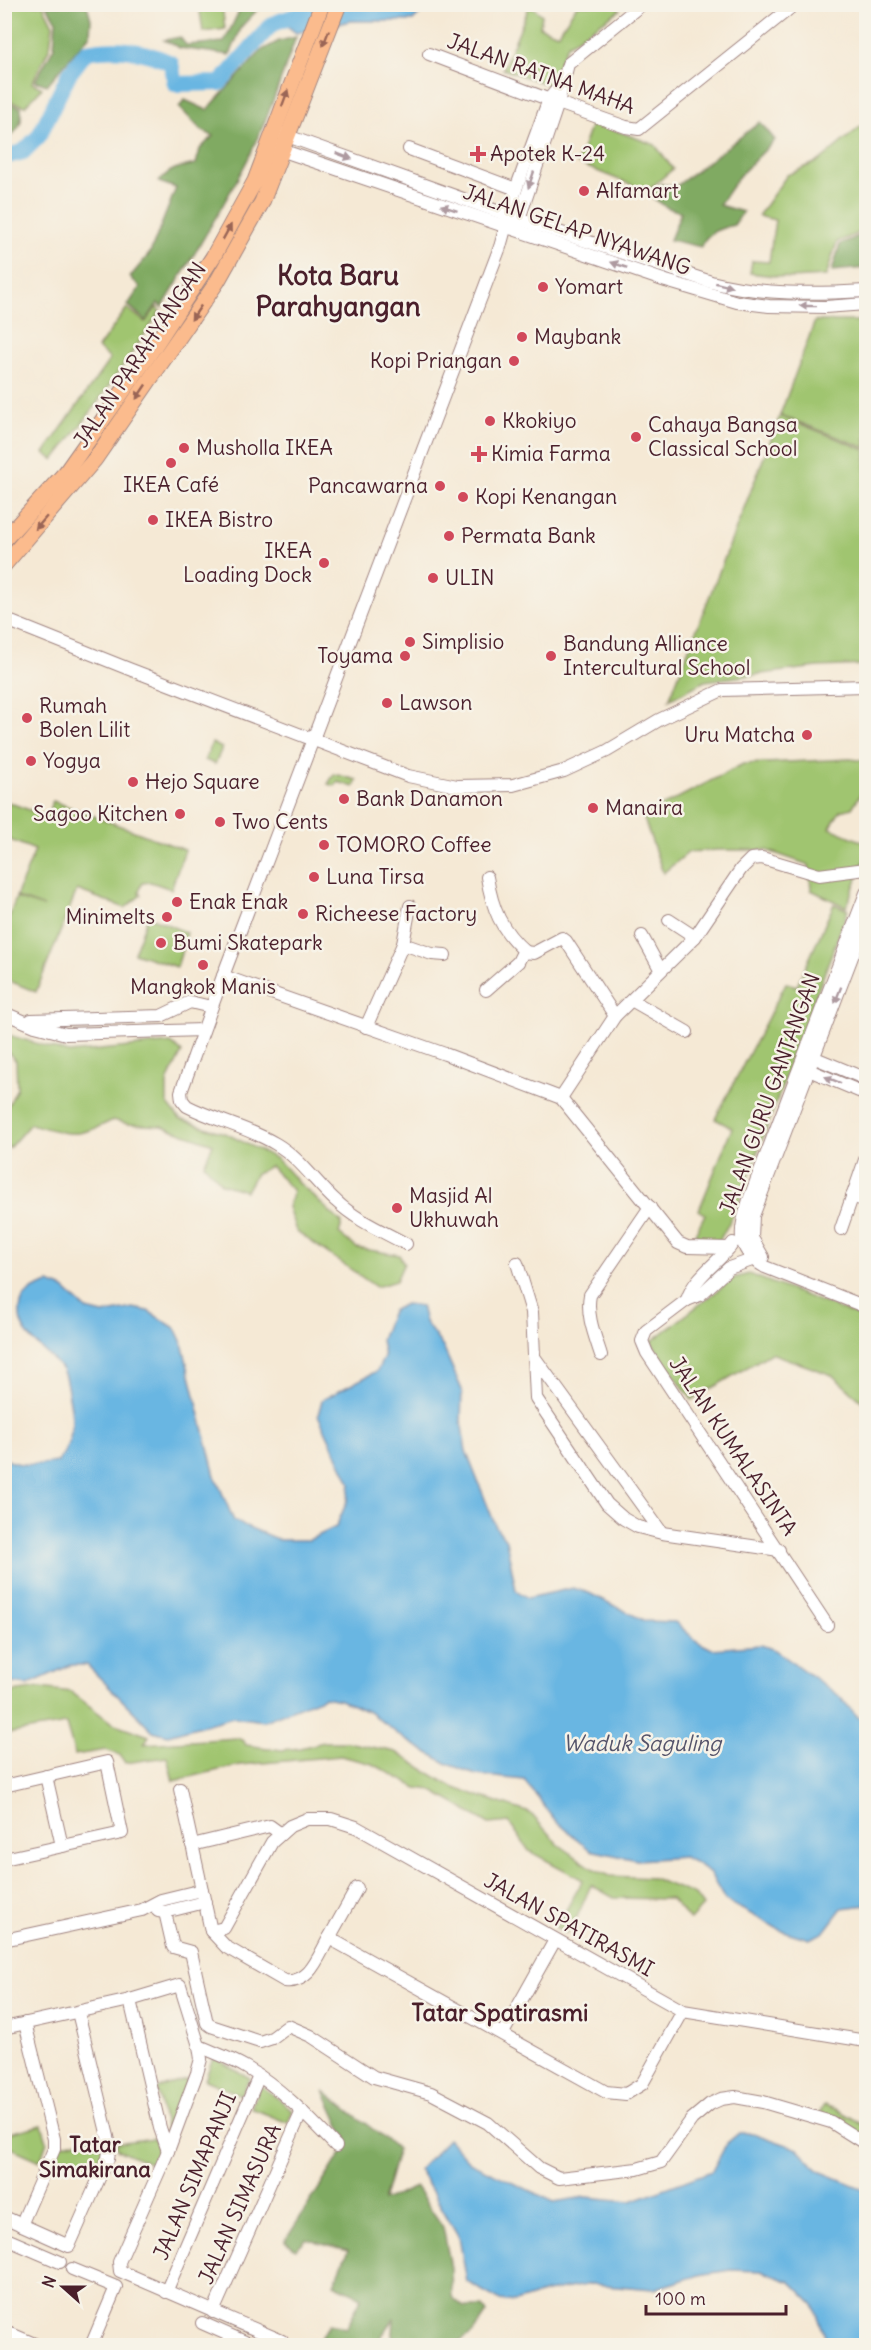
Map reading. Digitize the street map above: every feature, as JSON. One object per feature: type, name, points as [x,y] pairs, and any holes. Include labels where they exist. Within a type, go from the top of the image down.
[{"type":"main road","name":"JALAN PARAHYANGAN","points":[[4,565],[71,477],[213,257],[255,181],[322,4]]},
{"type":"main road","name":"JALAN PARAHYANGAN","points":[[4,540],[71,477],[95,459],[217,282],[262,202],[339,4]]},
{"type":"street","points":[[512,222],[516,189],[568,64],[642,4]]},
{"type":"street","name":"JALAN RATNA MAHA","points":[[429,54],[553,101],[626,127],[639,129],[795,4]]},
{"type":"street","points":[[406,1244],[351,1214],[335,1201],[296,1159],[277,1144],[187,1106],[182,1100],[181,1092],[211,1007],[500,247],[512,222],[553,101]]},
{"type":"street","points":[[274,131],[289,136]]},
{"type":"street","name":"JALAN GELAP NYAWANG","points":[[289,136],[512,222],[737,302],[769,306],[825,307],[867,304]]},
{"type":"street","points":[[268,146],[283,151]]},
{"type":"street","points":[[409,149],[516,189]]},
{"type":"street","name":"JALAN GELAP NYAWANG","points":[[283,151],[739,289],[827,294],[867,291]]},
{"type":"street","points":[[4,619],[408,776],[432,783],[479,787],[513,785],[564,771],[607,751],[659,720],[715,692],[731,689],[867,686]]},
{"type":"street","points":[[561,1098],[615,1016],[633,1001],[660,969],[695,937],[741,869],[751,859],[758,857],[819,874],[867,869]]},
{"type":"street","points":[[487,877],[494,911],[507,934],[526,952]]},
{"type":"street","name":"JALAN GURU GANTANGAN","points":[[756,1256],[752,1238],[746,1227],[867,893]]},
{"type":"street","points":[[366,1027],[403,944],[410,906]]},
{"type":"street","points":[[669,920],[695,937]]},
{"type":"street","name":"JALAN GURU GANTANGAN","points":[[809,1055],[867,920]]},
{"type":"street","points":[[642,936],[660,969]]},
{"type":"street","points":[[486,990],[518,962],[521,954],[534,953],[563,938],[615,1016]]},
{"type":"street","points":[[403,944],[432,954],[445,955]]},
{"type":"street","points":[[223,976],[445,1054],[561,1098],[671,1236],[684,1247],[729,1248]]},
{"type":"street","points":[[633,1001],[687,1032]]},
{"type":"street","points":[[25,1020],[161,1016],[190,1002],[211,1007]]},
{"type":"street","points":[[4,1012],[66,1034],[203,1030]]},
{"type":"street","points":[[809,1055],[867,1079]]},
{"type":"street","points":[[805,1068],[867,1094]]},
{"type":"street","points":[[841,1229],[867,1157]]},
{"type":"street","points":[[852,1196],[867,1201]]},
{"type":"street","points":[[601,1355],[590,1318],[588,1304],[590,1295],[650,1207]]},
{"type":"street","points":[[687,1300],[694,1284],[746,1227]]},
{"type":"street","points":[[687,1300],[700,1295],[729,1268],[756,1256],[867,1299]]},
{"type":"street","points":[[756,1256],[765,1267],[867,1307]]},
{"type":"street","points":[[517,1263],[532,1312],[536,1398],[607,1504],[624,1519],[638,1527],[662,1533],[779,1550]]},
{"type":"street","name":"JALAN KUMALASINTA","points":[[687,1300],[646,1331],[642,1341],[827,1624]]},
{"type":"street","points":[[535,1358],[662,1533]]},
{"type":"street","points":[[4,1786],[107,1762],[122,1833],[5,1859]]},
{"type":"street","points":[[46,1776],[62,1846]]},
{"type":"street","points":[[180,1789],[211,1931],[226,1947],[285,1981],[296,1982],[307,1976],[357,1887]]},
{"type":"street","name":"JALAN SPATIRASMI","points":[[211,1931],[224,1928],[272,1842],[290,1826],[308,1819],[331,1820],[356,1827],[683,2011],[860,2040],[867,2046]]},
{"type":"street","points":[[192,1845],[270,1826],[281,1834]]},
{"type":"street","points":[[4,1940],[142,1910],[161,1900],[203,1896]]},
{"type":"street","points":[[142,1910],[165,1912],[203,1896]]},
{"type":"street","points":[[165,1912],[173,1947],[190,1952],[207,2023],[260,2042],[272,2038],[288,2026],[311,2036],[374,2077],[431,2093],[488,2123],[539,2168],[558,2178],[637,2169],[660,2162],[692,2119],[721,2098],[735,2097],[763,2102],[831,2122],[867,2144]]},
{"type":"street","points":[[329,1938],[606,2092],[626,2094],[642,2084],[683,2011]]},
{"type":"street","points":[[503,2033],[555,1940]]},
{"type":"street","points":[[4,2028],[130,2000],[180,1985],[200,2046],[201,2059],[168,2151],[119,2262],[120,2271],[283,2343]]},
{"type":"street","points":[[130,2000],[159,2128],[168,2151]]},
{"type":"street","points":[[4,2217],[69,2246],[110,2151],[78,2012]]},
{"type":"street","points":[[21,2225],[54,2149],[54,2139],[25,2023]]},
{"type":"street","points":[[200,2046],[259,2076],[302,2111],[336,2146]]},
{"type":"street","name":"JALAN SIMAPANJI","points":[[166,2292],[259,2076]]},
{"type":"street","name":"JALAN SIMASURA","points":[[213,2312],[302,2111]]},
{"type":"street","points":[[4,2238],[60,2262]]},
{"type":"street","points":[[72,2269],[116,2287],[91,2346]]},
{"type":"street","points":[[202,2323],[254,2346]]},
{"type":"street","points":[[4,2331],[39,2346]]},
{"type":"green space","points":[[5,4],[43,5],[53,25],[50,47],[32,83],[42,88],[25,106],[5,100]]},
{"type":"green space","points":[[46,5],[87,5],[91,19],[90,35],[47,85],[35,81],[54,47],[56,21]]},
{"type":"green space","points":[[199,5],[222,5],[225,29],[203,32]]},
{"type":"green space","points":[[242,5],[262,5],[242,26],[230,55],[180,48],[164,40],[180,37],[186,45],[224,42]]},
{"type":"green space","points":[[530,5],[542,15],[540,27],[558,34],[577,5],[617,5],[620,10],[567,45],[549,85],[503,69]]},
{"type":"green space","points":[[296,37],[247,161],[162,308],[158,303],[146,321],[128,305],[140,287],[130,277],[150,253],[176,188],[159,182],[171,171],[196,164],[200,149],[213,136],[201,130],[179,107],[185,100],[207,110],[262,50],[279,41]]},
{"type":"green space","points":[[5,102],[21,107],[21,123],[5,140]]},
{"type":"green space","points":[[592,122],[655,145],[673,169],[647,191],[577,163]]},
{"type":"green space","points":[[760,122],[775,140],[739,176],[719,205],[743,212],[734,225],[714,232],[706,238],[701,247],[670,240],[681,212],[668,208],[653,198],[653,188],[661,184],[675,187]]},
{"type":"green space","points":[[866,122],[866,230],[837,242],[826,276],[790,278],[750,273],[752,261],[769,262],[775,220],[758,216],[787,175],[819,161]]},
{"type":"green space","points":[[866,233],[866,268],[832,271],[840,244]]},
{"type":"green space","points":[[157,307],[160,312],[93,409],[54,460],[44,453],[110,359],[98,348],[127,308],[145,322]]},
{"type":"green space","points":[[815,321],[866,321],[866,448],[780,415]]},
{"type":"green space","points":[[780,416],[866,450],[866,665],[818,667],[705,681],[669,700]]},
{"type":"green space","points":[[212,743],[222,748],[215,764],[205,760]]},
{"type":"green space","points":[[850,759],[866,761],[865,787],[852,808],[840,811],[830,828],[866,843],[866,856],[846,907],[811,890],[809,865],[766,850],[689,852],[663,873],[643,816],[743,764]]},
{"type":"green space","points":[[334,774],[357,780],[354,787],[338,782],[335,786],[328,784]]},
{"type":"green space","points":[[5,801],[46,816],[53,801],[185,850],[171,889],[151,882],[142,883],[139,892],[141,895],[125,908],[77,890],[36,992],[5,979],[5,928],[16,898],[44,907],[16,897],[35,850],[5,838]]},
{"type":"green space","points":[[834,904],[848,910],[736,1210],[718,1243],[709,1244],[695,1234],[705,1214],[699,1210],[732,1128],[715,1119],[786,983],[797,986]]},
{"type":"green space","name":"Bumi Skatepark","points":[[148,916],[187,933],[177,967],[134,953]]},
{"type":"green space","points":[[5,1034],[69,1053],[171,1043],[182,1052],[167,1082],[167,1103],[180,1119],[227,1134],[277,1159],[342,1223],[339,1234],[357,1248],[399,1255],[404,1263],[396,1281],[376,1287],[296,1231],[288,1207],[293,1191],[270,1166],[255,1175],[246,1191],[222,1184],[204,1164],[213,1144],[162,1126],[128,1124],[113,1120],[80,1133],[72,1133],[30,1124],[9,1148],[5,1146],[5,1112],[17,1088],[16,1061],[5,1049]]},
{"type":"green space","points":[[749,1274],[866,1319],[866,1405],[832,1375],[771,1353],[692,1400],[651,1342],[734,1278]]},
{"type":"green space","points":[[40,1688],[71,1692],[112,1723],[149,1736],[144,1744],[237,1738],[244,1741],[246,1745],[282,1750],[324,1742],[347,1742],[396,1752],[452,1787],[530,1813],[558,1844],[592,1868],[610,1876],[653,1878],[695,1895],[703,1906],[690,1920],[671,1899],[614,1898],[591,1885],[577,1917],[566,1933],[556,1928],[583,1880],[529,1851],[509,1822],[489,1824],[431,1790],[417,1788],[373,1764],[341,1756],[240,1765],[173,1781],[167,1757],[125,1763],[120,1755],[106,1750],[75,1755],[66,1724],[5,1734],[5,1693]]},
{"type":"green space","points":[[216,2059],[250,2078],[241,2095],[205,2080],[212,2060]]},
{"type":"green space","points":[[193,2078],[167,2136],[157,2088]]},
{"type":"green space","points":[[260,2085],[293,2110],[288,2123],[251,2108]]},
{"type":"green space","points":[[324,2091],[398,2149],[383,2201],[416,2187],[443,2227],[451,2268],[452,2297],[464,2307],[482,2307],[487,2313],[475,2331],[455,2345],[392,2345],[394,2319],[375,2345],[328,2345],[319,2339],[330,2324],[346,2328],[362,2297],[334,2284],[348,2250],[306,2239],[296,2249],[285,2241],[348,2143]]},
{"type":"green space","points":[[824,2105],[866,2126],[866,2139],[818,2115]]},
{"type":"green space","points":[[42,2125],[47,2141],[40,2161],[5,2145],[5,2134]]},
{"type":"green space","points":[[99,2136],[103,2150],[95,2171],[56,2155],[60,2145]]},
{"type":"green space","points":[[154,2138],[158,2155],[154,2165],[117,2149],[116,2143]]},
{"type":"water","points":[[305,5],[428,5],[413,21],[351,21],[296,33],[282,22],[282,14]]},
{"type":"water","name":"Waduk Saguling","points":[[49,1283],[64,1289],[87,1310],[103,1314],[133,1308],[148,1311],[175,1328],[182,1343],[215,1476],[234,1521],[279,1540],[309,1540],[336,1527],[348,1499],[350,1483],[318,1415],[322,1400],[377,1371],[384,1357],[381,1340],[392,1311],[405,1304],[421,1306],[425,1322],[443,1347],[462,1390],[461,1421],[466,1451],[496,1527],[506,1540],[516,1590],[528,1598],[573,1588],[589,1593],[645,1621],[675,1622],[698,1642],[712,1649],[761,1645],[775,1650],[838,1695],[859,1718],[866,1719],[866,1905],[842,1908],[823,1933],[809,1939],[780,1930],[725,1900],[710,1874],[698,1864],[684,1857],[637,1860],[590,1850],[555,1820],[524,1780],[476,1775],[446,1763],[406,1740],[369,1712],[340,1700],[324,1697],[264,1721],[233,1717],[168,1735],[153,1731],[87,1665],[71,1665],[27,1685],[5,1682],[5,1459],[24,1464],[58,1462],[68,1445],[72,1428],[63,1372],[56,1362],[33,1341],[22,1325],[20,1315],[21,1304],[25,1296]]},
{"type":"water","points":[[739,2133],[753,2133],[798,2149],[819,2171],[866,2190],[866,2345],[828,2345],[814,2305],[791,2282],[761,2271],[730,2270],[699,2275],[654,2289],[592,2284],[546,2292],[515,2302],[499,2300],[467,2282],[459,2237],[419,2169],[448,2139],[469,2162],[554,2202],[585,2197],[631,2201],[712,2171],[727,2143]]},
{"type":"waterway","points":[[4,157],[23,152],[39,136],[69,74],[86,52],[108,49],[140,52],[171,63],[175,84],[220,83],[272,24],[303,13]]},
{"type":"place","name":"Apotek K-24","points":[[478,154]]},
{"type":"place","name":"Alfamart","points":[[584,191]]},
{"type":"place","name":"Yomart","points":[[543,287]]},
{"type":"place","name":"Maybank","points":[[522,337]]},
{"type":"place","name":"Kopi Priangan","points":[[514,361]]},
{"type":"place","name":"Kkokiyo","points":[[490,421]]},
{"type":"place","name":"Cahaya Bangsa Classical School","points":[[636,437]]},
{"type":"place","name":"Musholla IKEA","points":[[184,448]]},
{"type":"place","name":"Kimia Farma","points":[[479,454]]},
{"type":"place","name":"IKEA Café","points":[[171,463]]},
{"type":"place","name":"Pancawarna","points":[[440,486]]},
{"type":"place","name":"Kopi Kenangan","points":[[463,497]]},
{"type":"place","name":"IKEA Bistro","points":[[153,520]]},
{"type":"place","name":"Permata Bank","points":[[449,536]]},
{"type":"place","name":"IKEA Loading Dock","points":[[324,563]]},
{"type":"place","name":"ULIN","points":[[433,578]]},
{"type":"place","name":"Simplisio","points":[[410,642]]},
{"type":"place","name":"Toyama","points":[[405,656]]},
{"type":"place","name":"Bandung Alliance Intercultural School","points":[[551,656]]},
{"type":"place","name":"Lawson","points":[[387,703]]},
{"type":"place","name":"Rumah Bolen Lilit","points":[[27,718]]},
{"type":"place","name":"Uru Matcha","points":[[807,735]]},
{"type":"place","name":"Yogya","points":[[31,761]]},
{"type":"place","name":"Hejo Square","points":[[133,782]]},
{"type":"place","name":"Bank Danamon","points":[[344,799]]},
{"type":"place","name":"Manaira","points":[[593,808]]},
{"type":"place","name":"Sagoo Kitchen","points":[[180,814]]},
{"type":"place","name":"Two Cents","points":[[220,822]]},
{"type":"place","name":"TOMORO Coffee","points":[[324,845]]},
{"type":"place","name":"Luna Tirsa","points":[[314,877]]},
{"type":"place","name":"Enak Enak","points":[[177,902]]},
{"type":"place","name":"Richeese Factory","points":[[303,914]]},
{"type":"place","name":"Minimelts","points":[[167,917]]},
{"type":"place","name":"Bumi Skatepark","points":[[161,943]]},
{"type":"place","name":"Mangkok Manis","points":[[203,965]]},
{"type":"place","name":"Masjid Al Ukhuwah","points":[[397,1208]]},
{"type":"district","name":"Kota Baru Parahyangan","points":[[338,292]]},
{"type":"district","name":"Tatar Spatirasmi","points":[[500,2013]]},
{"type":"district","name":"Tatar Simakirana","points":[[95,2156]]}]
